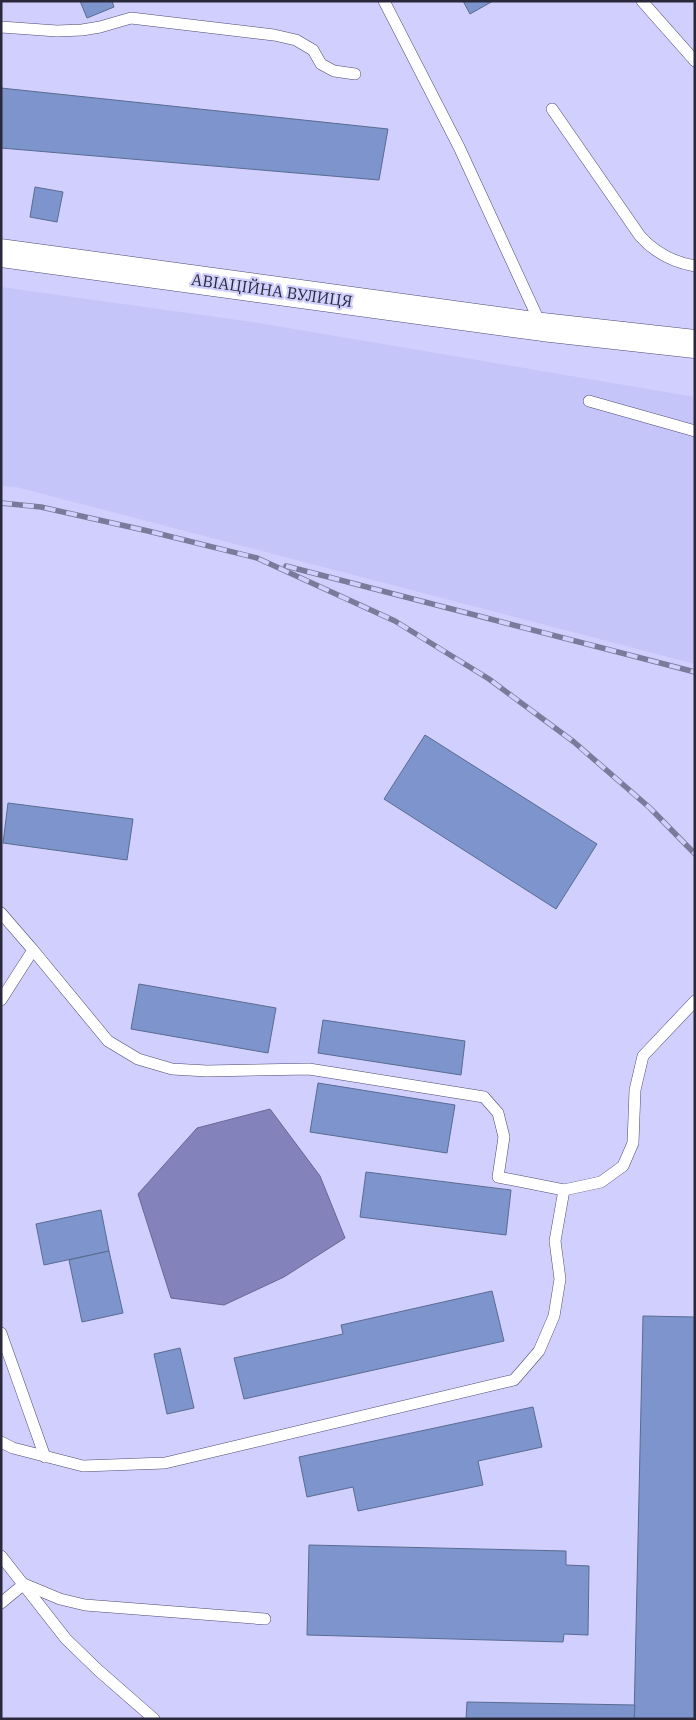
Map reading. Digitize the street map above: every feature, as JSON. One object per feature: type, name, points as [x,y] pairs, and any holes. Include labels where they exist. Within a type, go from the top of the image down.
[{"type":"street","name":"АВІАЦІЙНА ВУЛИЦЯ","points":[[1,253],[542,326],[695,344]]},
{"type":"lane","points":[[384,1],[459,147],[542,326]]},
{"type":"lane","points":[[642,1],[695,61]]},
{"type":"lane","points":[[1,27],[56,31],[82,30],[131,18],[274,35],[296,40],[313,50],[321,64],[334,71],[355,74]]},
{"type":"lane","points":[[552,109],[640,236],[652,249],[667,258],[695,266]]},
{"type":"lane","points":[[589,402],[695,431]]},
{"type":"lane","points":[[1,913],[34,950],[108,1041],[138,1059],[172,1069],[207,1071],[309,1069],[484,1097],[498,1113],[504,1137],[498,1177],[564,1190],[601,1182],[623,1166],[633,1143],[635,1090],[643,1056],[695,1001]]},
{"type":"lane","points":[[1,1000],[34,950]]},
{"type":"lane","points":[[1,1442],[13,1448],[83,1466],[165,1463],[514,1380],[539,1351],[554,1316],[560,1279],[555,1241],[564,1190]]},
{"type":"lane","points":[[1,1332],[45,1457]]},
{"type":"lane","points":[[1,1556],[66,1639],[154,1719]]},
{"type":"lane","points":[[1,1603],[24,1584]]},
{"type":"lane","points":[[24,1584],[60,1599],[85,1605],[265,1619]]},
{"type":"shaded area","points":[[1,287],[259,323],[695,397],[695,664],[16,487],[1,486]]},
{"type":"shaded area","points":[[270,1109],[320,1176],[345,1238],[284,1277],[224,1305],[171,1298],[138,1194],[197,1128]]},
{"type":"building","points":[[80,1],[112,1],[114,7],[87,18]]},
{"type":"building","points":[[463,1],[493,1],[470,14]]},
{"type":"building","points":[[1,88],[388,129],[379,180],[1,148]]},
{"type":"building","points":[[35,187],[63,192],[57,222],[30,217]]},
{"type":"building","points":[[425,735],[597,844],[556,909],[384,799]]},
{"type":"building","points":[[8,803],[133,819],[127,860],[3,843]]},
{"type":"building","points":[[139,984],[276,1008],[268,1053],[131,1029]]},
{"type":"building","points":[[323,1020],[465,1041],[461,1075],[318,1053]]},
{"type":"building","points":[[318,1083],[455,1105],[447,1153],[310,1132]]},
{"type":"building","points":[[366,1172],[511,1190],[506,1235],[360,1217]]},
{"type":"building","points":[[101,1210],[109,1251],[44,1265],[36,1224]]},
{"type":"building","points":[[109,1251],[123,1313],[82,1322],[69,1260]]},
{"type":"building","points":[[492,1291],[504,1341],[244,1399],[234,1358],[343,1334],[341,1325]]},
{"type":"building","points":[[643,1316],[695,1317],[695,1719],[634,1719]]},
{"type":"building","points":[[180,1348],[194,1408],[167,1414],[154,1354]]},
{"type":"building","points":[[533,1407],[542,1447],[478,1461],[483,1485],[358,1511],[353,1487],[307,1497],[299,1457]]},
{"type":"building","points":[[309,1545],[566,1551],[566,1565],[589,1566],[588,1635],[564,1634],[563,1642],[307,1635]]},
{"type":"building","points":[[467,1702],[635,1705],[634,1719],[466,1719]]},
{"type":"railway","points":[[1,503],[41,507],[257,558],[395,621],[489,679],[574,742],[650,808],[695,854]]},
{"type":"railway","points":[[286,566],[695,672]]}]
